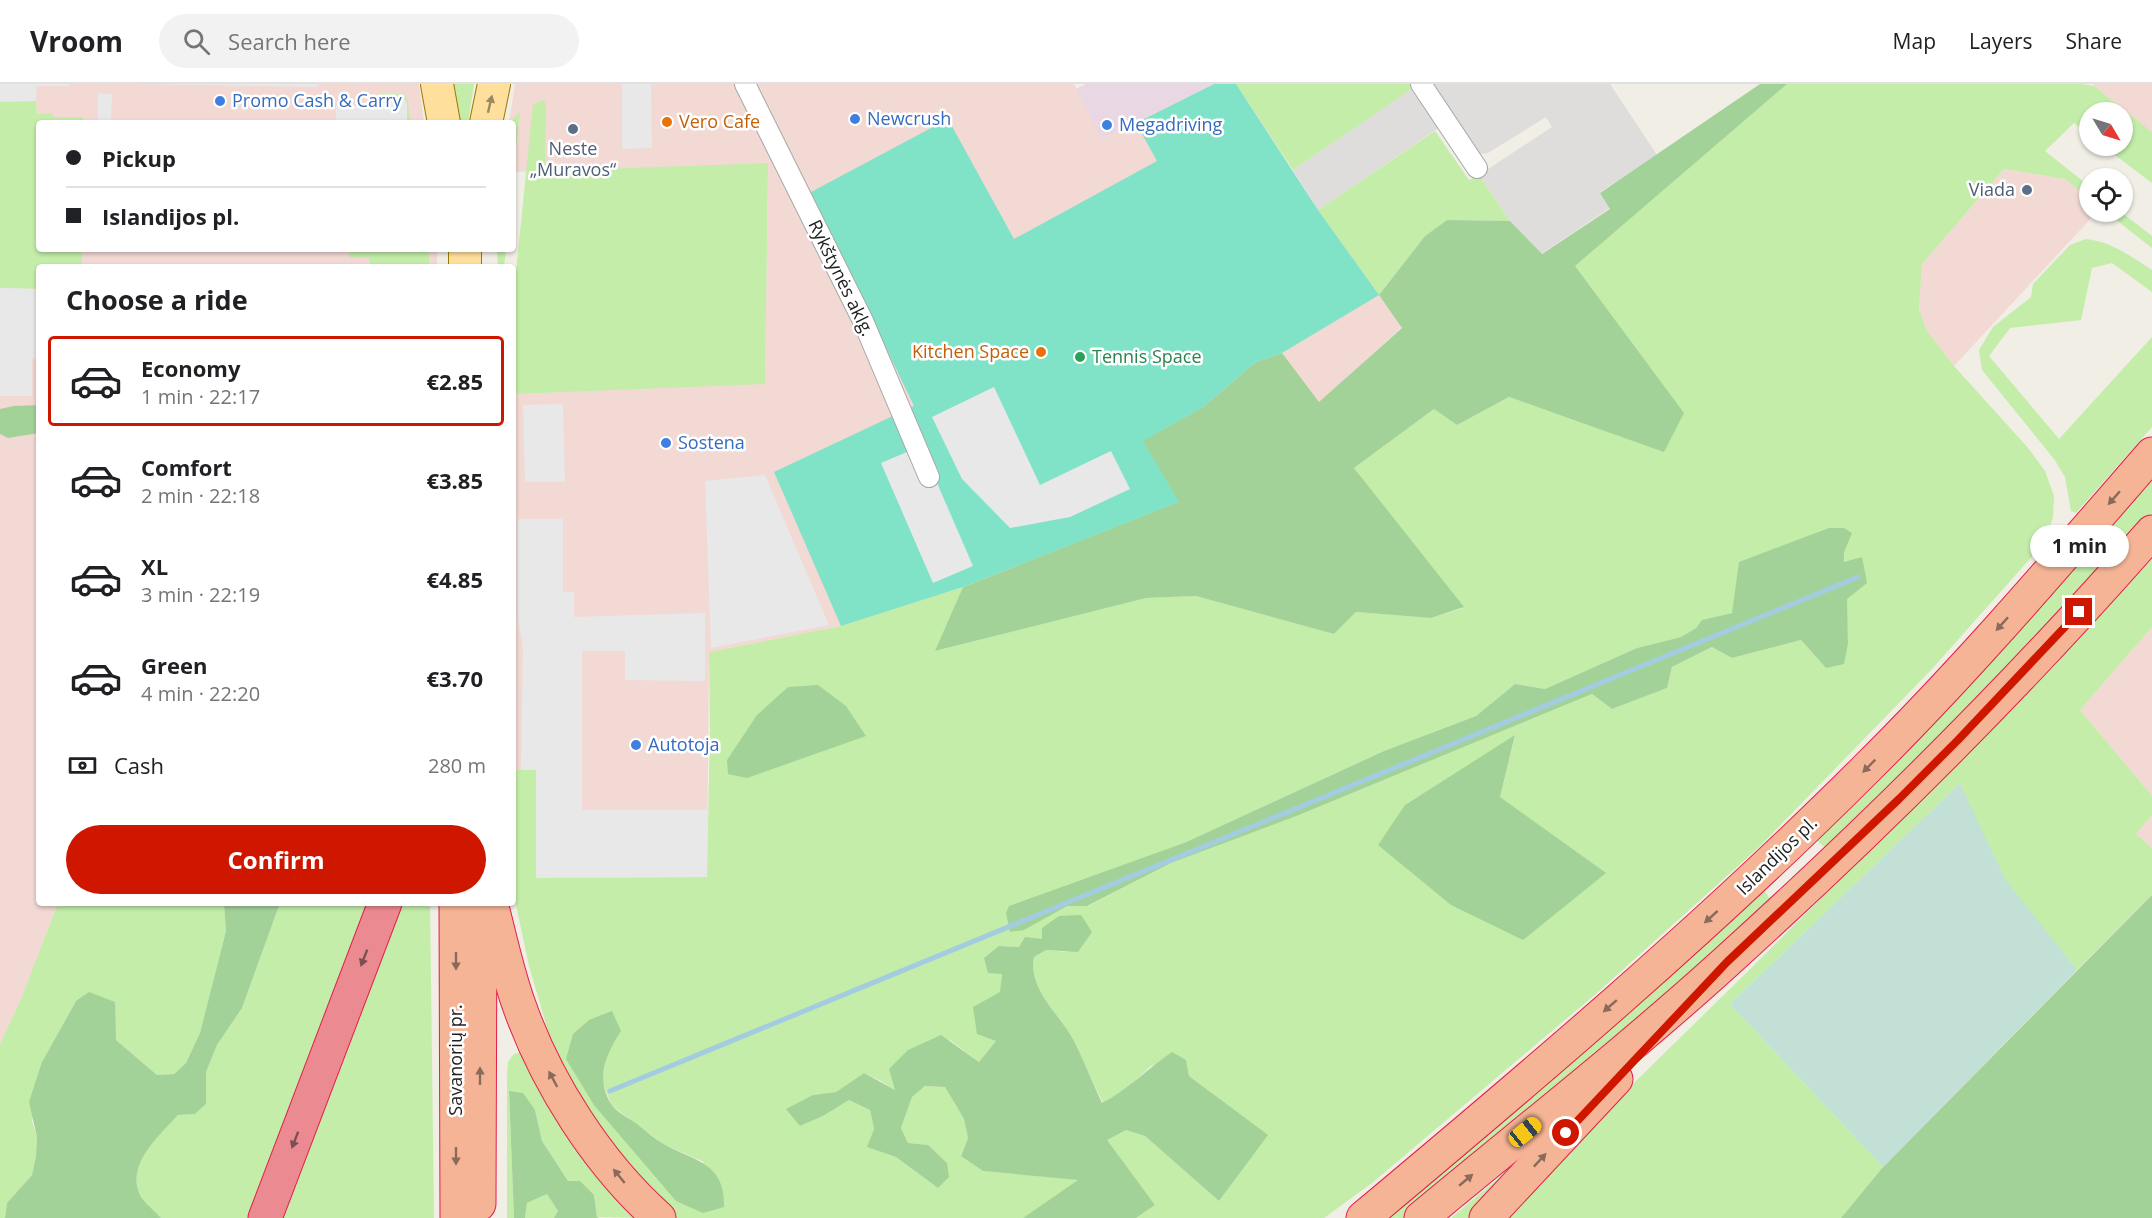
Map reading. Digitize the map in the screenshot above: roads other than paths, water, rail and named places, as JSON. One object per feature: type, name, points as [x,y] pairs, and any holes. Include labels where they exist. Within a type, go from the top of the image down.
[{"type":"highway","name":"Islandijos pl.","points":[[1363,1218],[1655,968],[1763,870],[1868,768],[1943,689],[2152,454]]},
{"type":"highway","points":[[1421,1218],[1649,1030],[1727,962],[1958,740],[2152,532]]},
{"type":"highway","points":[[265,1218],[384,906]]},
{"type":"highway","name":"Savanorių pr.","points":[[456,906],[457,1218]]},
{"type":"highway","name":"Savanorių pr.","points":[[479,1218],[480,906]]},
{"type":"highway","points":[[492,906],[519,1006],[561,1094],[600,1152],[639,1200],[659,1218]]},
{"type":"highway","points":[[1486,1218],[1727,962]]},
{"type":"highway","points":[[1354,1218],[1389,1196]]},
{"type":"main road","points":[[437,84],[443,120]]},
{"type":"main road","points":[[487,120],[494,84]]},
{"type":"street","name":"Rykštynės aklg.","points":[[745,84],[863,321],[929,477]]},
{"type":"street","points":[[1421,84],[1477,168]]},
{"type":"waterway","points":[[610,1091],[1858,577]]},
{"type":"place","name":"Promo Cash & Carry","points":[[220,101]]},
{"type":"place","name":"Newcrush","points":[[855,119]]},
{"type":"place","name":"Vero Cafe","points":[[667,122]]},
{"type":"place","name":"Megadriving","points":[[1107,125]]},
{"type":"place","name":"Neste „Muravos“","points":[[573,129]]},
{"type":"place","name":"Viada","points":[[2027,190]]},
{"type":"place","name":"Kitchen Space","points":[[1041,352]]},
{"type":"place","name":"Tennis Space","points":[[1080,357]]},
{"type":"place","name":"Sostena","points":[[666,443]]},
{"type":"place","name":"Autotoja","points":[[636,745]]}]
